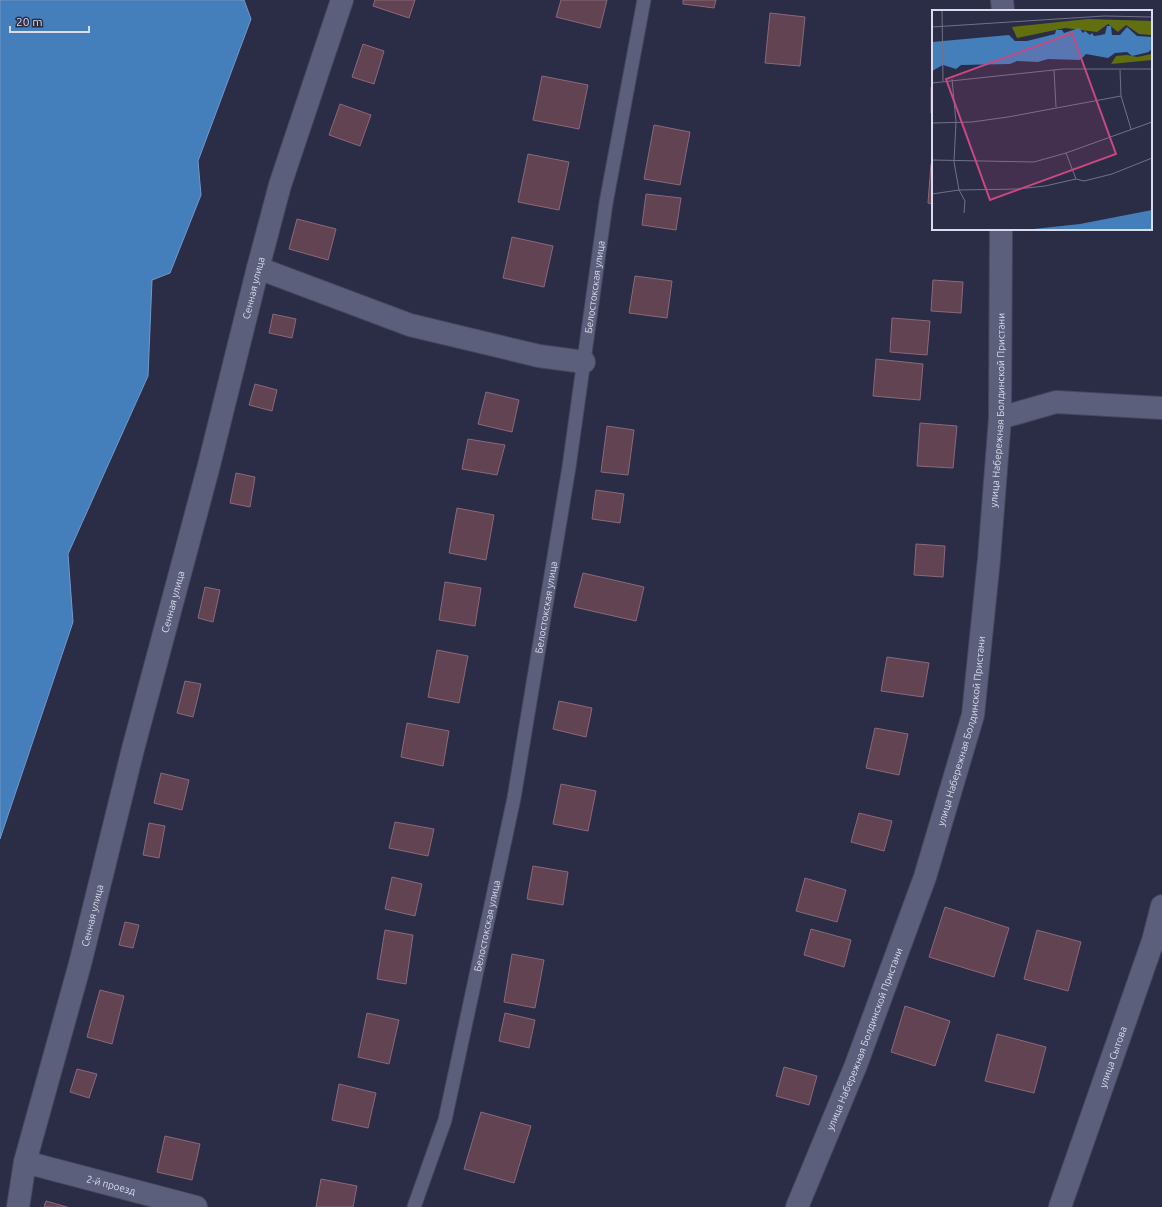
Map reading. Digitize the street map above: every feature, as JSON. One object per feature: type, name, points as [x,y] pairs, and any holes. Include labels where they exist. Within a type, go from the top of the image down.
[{"type":"street","name":"Сенная улица","points":[[18,1207],[25,1162],[80,964],[133,749],[208,469],[280,185],[342,0]]},
{"type":"street","points":[[1002,0],[1003,10]]},
{"type":"street","name":"улица Набережная Болдинской Пристани","points":[[797,1207],[856,1065],[925,877],[973,714],[989,559],[1000,418],[1001,230]]},
{"type":"street","points":[[258,268],[410,325],[540,356],[584,362]]},
{"type":"street","points":[[1000,418],[1056,402],[1162,408]]},
{"type":"street","name":"улица Сытова","points":[[1060,1207],[1153,941],[1162,906]]},
{"type":"street","name":"2-й проезд","points":[[25,1162],[196,1207]]},
{"type":"lane","name":"Белостокская улица","points":[[414,1207],[445,1120],[514,798],[569,467],[606,202],[644,0]]},
{"type":"water","points":[[0,0],[244,0],[251,19],[198,161],[201,195],[170,273],[152,280],[148,376],[68,554],[73,622],[0,839]]},
{"type":"building","points":[[375,0],[415,0],[409,18],[373,6]]},
{"type":"building","points":[[561,0],[607,0],[600,28],[556,17]]},
{"type":"building","points":[[683,0],[716,0],[714,8],[683,4]]},
{"type":"building","points":[[770,13],[805,17],[800,66],[765,63]]},
{"type":"building","points":[[363,44],[384,51],[374,84],[352,77]]},
{"type":"building","points":[[542,76],[588,85],[579,129],[533,120]]},
{"type":"building","points":[[931,87],[932,87],[932,113]]},
{"type":"building","points":[[340,104],[371,115],[360,146],[329,135]]},
{"type":"building","points":[[654,125],[690,132],[680,185],[644,179]]},
{"type":"building","points":[[528,154],[569,162],[559,210],[518,202]]},
{"type":"building","points":[[931,164],[932,164],[932,204],[928,203]]},
{"type":"building","points":[[646,194],[681,198],[676,230],[642,225]]},
{"type":"building","points":[[297,219],[336,229],[328,260],[289,249]]},
{"type":"building","points":[[512,237],[553,246],[544,287],[503,278]]},
{"type":"building","points":[[635,276],[672,281],[667,318],[629,313]]},
{"type":"building","points":[[933,280],[963,282],[961,313],[931,311]]},
{"type":"building","points":[[273,314],[296,319],[292,338],[269,333]]},
{"type":"building","points":[[892,318],[930,321],[927,355],[890,352]]},
{"type":"building","points":[[876,359],[923,364],[920,400],[873,396]]},
{"type":"building","points":[[255,384],[277,390],[272,411],[249,405]]},
{"type":"building","points":[[486,392],[519,400],[512,432],[478,424]]},
{"type":"building","points":[[920,423],[957,426],[953,468],[917,466]]},
{"type":"building","points":[[607,426],[634,430],[628,475],[601,472]]},
{"type":"building","points":[[468,439],[505,445],[497,475],[462,469]]},
{"type":"building","points":[[236,473],[255,477],[250,507],[230,503]]},
{"type":"building","points":[[596,490],[624,494],[620,523],[592,519]]},
{"type":"building","points":[[457,508],[494,515],[486,560],[449,553]]},
{"type":"building","points":[[916,544],[945,546],[943,577],[914,575]]},
{"type":"building","points":[[583,573],[644,587],[636,621],[574,607]]},
{"type":"building","points":[[445,582],[481,588],[475,626],[439,620]]},
{"type":"building","points":[[205,587],[220,590],[213,622],[198,618]]},
{"type":"building","points":[[437,650],[468,656],[459,703],[428,697]]},
{"type":"building","points":[[887,657],[929,663],[923,697],[881,691]]},
{"type":"building","points":[[185,681],[201,684],[193,717],[177,713]]},
{"type":"building","points":[[559,701],[592,708],[586,737],[553,729]]},
{"type":"building","points":[[407,723],[449,731],[443,766],[401,757]]},
{"type":"building","points":[[875,728],[908,734],[899,775],[866,768]]},
{"type":"building","points":[[161,773],[189,780],[182,810],[154,803]]},
{"type":"building","points":[[561,784],[596,791],[588,831],[553,824]]},
{"type":"building","points":[[859,813],[892,821],[884,851],[851,842]]},
{"type":"building","points":[[395,822],[434,829],[428,856],[389,848]]},
{"type":"building","points":[[149,823],[165,826],[159,858],[143,855]]},
{"type":"building","points":[[533,866],[568,872],[563,905],[527,899]]},
{"type":"building","points":[[392,877],[422,884],[415,916],[385,909]]},
{"type":"building","points":[[805,878],[846,890],[837,922],[796,911]]},
{"type":"building","points":[[945,907],[1009,928],[994,977],[929,957]]},
{"type":"building","points":[[125,922],[139,925],[133,948],[119,945]]},
{"type":"building","points":[[811,929],[851,940],[844,967],[804,955]]},
{"type":"building","points":[[385,930],[413,935],[406,984],[377,979]]},
{"type":"building","points":[[1037,930],[1081,942],[1068,991],[1024,979]]},
{"type":"building","points":[[512,954],[544,960],[535,1008],[504,1002]]},
{"type":"building","points":[[100,990],[124,996],[112,1044],[87,1037]]},
{"type":"building","points":[[905,1006],[950,1021],[935,1066],[891,1052]]},
{"type":"building","points":[[367,1013],[399,1020],[389,1064],[358,1057]]},
{"type":"building","points":[[505,1013],[535,1020],[529,1048],[499,1041]]},
{"type":"building","points":[[997,1034],[1046,1047],[1034,1093],[985,1081]]},
{"type":"building","points":[[784,1067],[817,1076],[809,1105],[776,1096]]},
{"type":"building","points":[[77,1069],[97,1074],[89,1098],[70,1092]]},
{"type":"building","points":[[339,1084],[376,1093],[368,1128],[332,1120]]},
{"type":"building","points":[[481,1112],[531,1126],[514,1183],[464,1169]]},
{"type":"building","points":[[165,1136],[200,1144],[192,1180],[157,1172]]},
{"type":"building","points":[[321,1179],[357,1186],[353,1207],[316,1207]]},
{"type":"building","points":[[46,1201],[67,1207],[44,1207]]}]
